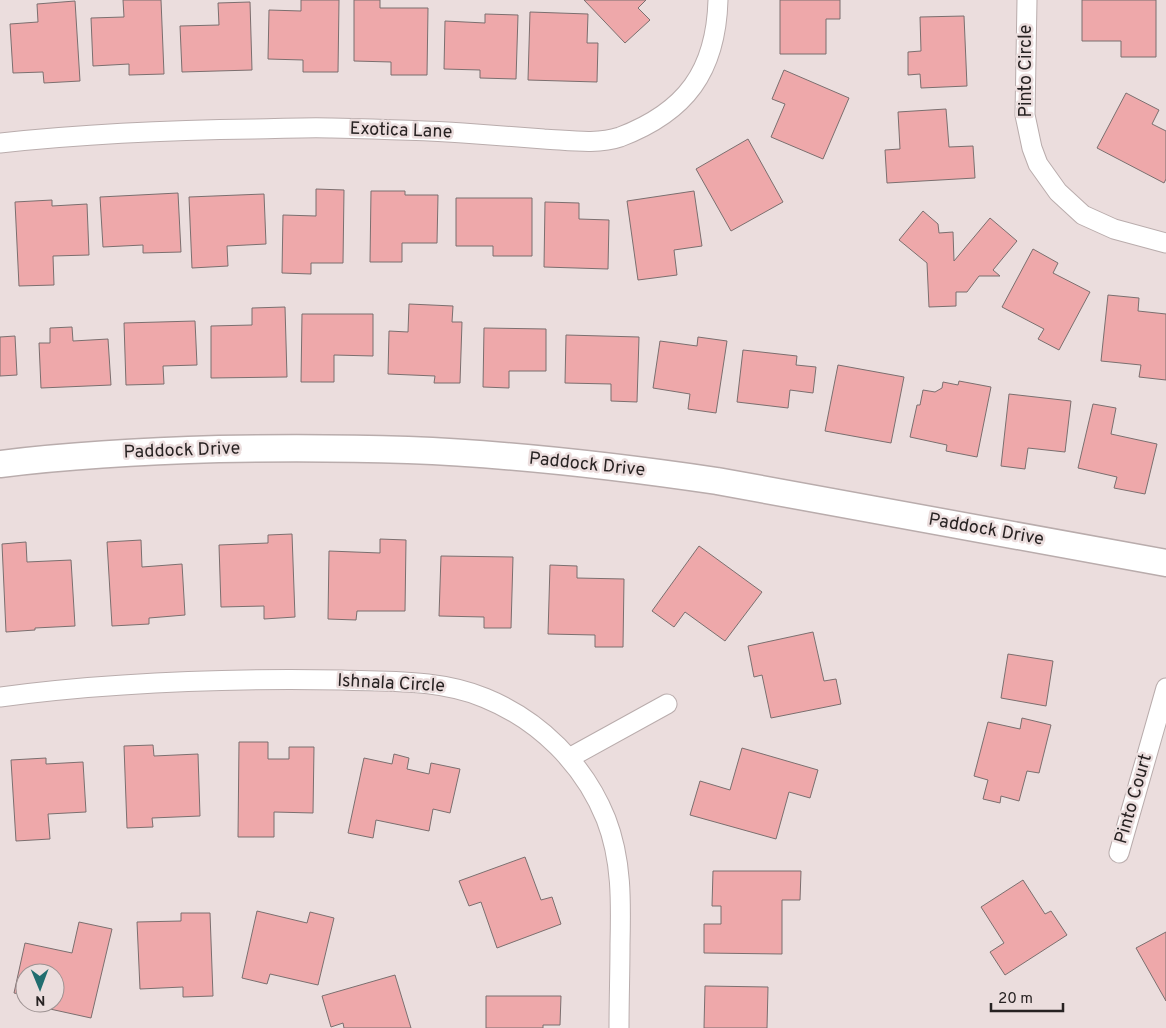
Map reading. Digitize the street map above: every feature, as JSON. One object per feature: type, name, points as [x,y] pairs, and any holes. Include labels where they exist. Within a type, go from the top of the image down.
[{"type":"street","name":"Exotica Lane","points":[[0,143],[66,136],[197,130],[328,128],[459,132],[583,142],[617,138],[649,125],[663,116],[688,93],[706,64],[712,48],[718,0]]},
{"type":"street","name":"Pinto Circle","points":[[1027,0],[1025,115],[1029,140],[1038,164],[1058,192],[1083,215],[1114,229],[1166,243]]},
{"type":"street","name":"Paddock Drive","points":[[0,464],[38,459],[161,451],[285,448],[409,450],[532,458],[717,481],[1166,563]]},
{"type":"street","name":"Ishnala Circle","points":[[0,696],[162,682],[281,679],[416,682],[451,687],[484,697],[516,713],[544,734],[569,758],[590,788],[606,819],[617,857],[621,892],[619,1028]]},
{"type":"street","name":"Pinto Court","points":[[1119,853],[1166,688]]},
{"type":"street","points":[[569,758],[667,704]]},
{"type":"building","points":[[123,0],[161,0],[164,74],[129,75],[129,64],[93,66],[91,18],[124,17]]},
{"type":"building","points":[[301,0],[339,0],[338,72],[303,72],[303,60],[268,59],[269,10],[301,11]]},
{"type":"building","points":[[354,0],[380,0],[380,8],[428,8],[427,75],[391,75],[391,62],[354,61]]},
{"type":"building","points":[[584,0],[646,0],[638,8],[650,20],[625,43]]},
{"type":"building","points":[[780,0],[840,0],[840,19],[826,19],[826,54],[780,54]]},
{"type":"building","points":[[1082,0],[1156,0],[1156,57],[1121,57],[1121,41],[1082,41]]},
{"type":"building","points":[[75,1],[80,81],[44,83],[43,72],[13,73],[10,24],[38,22],[37,4]]},
{"type":"building","points":[[250,2],[252,70],[182,72],[180,26],[219,25],[218,3]]},
{"type":"building","points":[[530,12],[588,14],[587,43],[598,43],[597,82],[528,80]]},
{"type":"building","points":[[485,14],[518,15],[516,79],[480,78],[480,70],[444,69],[445,21],[485,23]]},
{"type":"building","points":[[964,16],[967,86],[921,88],[920,74],[908,75],[908,52],[921,51],[920,17]]},
{"type":"building","points":[[784,70],[849,98],[823,159],[771,137],[785,104],[772,99]]},
{"type":"building","points":[[1126,93],[1159,110],[1152,124],[1166,131],[1166,179],[1164,183],[1097,148]]},
{"type":"building","points":[[946,109],[949,147],[973,146],[975,178],[887,183],[885,150],[900,149],[898,112]]},
{"type":"building","points":[[748,139],[783,202],[731,231],[696,169]]},
{"type":"building","points":[[316,189],[344,190],[343,263],[311,263],[311,274],[282,273],[283,215],[316,216]]},
{"type":"building","points":[[371,191],[405,191],[405,195],[438,195],[437,243],[402,243],[402,262],[370,262]]},
{"type":"building","points":[[694,191],[702,246],[674,250],[677,275],[638,280],[627,201]]},
{"type":"building","points":[[178,193],[181,252],[143,253],[143,245],[103,247],[100,197]]},
{"type":"building","points":[[264,194],[266,244],[227,246],[228,266],[192,268],[189,197]]},
{"type":"building","points":[[456,198],[532,198],[532,256],[493,256],[493,246],[456,246]]},
{"type":"building","points":[[52,200],[52,206],[87,204],[89,255],[53,256],[54,285],[19,286],[15,202]]},
{"type":"building","points":[[545,202],[579,203],[579,219],[609,220],[608,269],[544,267]]},
{"type":"building","points":[[923,211],[938,224],[939,233],[953,232],[954,261],[990,218],[1017,241],[993,270],[1000,276],[979,276],[967,292],[956,292],[956,306],[929,307],[927,263],[899,240]]},
{"type":"building","points":[[1033,249],[1058,263],[1053,273],[1090,292],[1059,350],[1038,339],[1044,329],[1002,307]]},
{"type":"building","points":[[1108,295],[1139,298],[1138,311],[1166,314],[1166,380],[1139,377],[1141,365],[1101,361]]},
{"type":"building","points":[[409,304],[453,306],[452,322],[462,322],[460,383],[434,383],[435,376],[388,374],[389,331],[408,332]]},
{"type":"building","points":[[285,307],[287,377],[211,378],[211,326],[252,325],[252,308]]},
{"type":"building","points":[[302,314],[373,314],[373,356],[334,355],[334,382],[301,382]]},
{"type":"building","points":[[195,321],[197,365],[163,366],[164,384],[126,385],[124,323]]},
{"type":"building","points":[[72,327],[73,341],[108,339],[111,385],[41,388],[39,343],[50,343],[50,328]]},
{"type":"building","points":[[484,328],[546,329],[546,371],[509,371],[509,388],[483,387]]},
{"type":"building","points":[[566,335],[639,337],[637,402],[611,401],[611,384],[565,383]]},
{"type":"building","points":[[15,336],[17,375],[0,376],[0,337]]},
{"type":"building","points":[[698,337],[727,341],[716,413],[688,409],[690,394],[653,388],[660,341],[697,346]]},
{"type":"building","points":[[743,350],[797,356],[796,365],[816,367],[813,393],[790,390],[788,408],[737,402]]},
{"type":"building","points":[[838,365],[904,377],[891,443],[825,431]]},
{"type":"building","points":[[959,381],[991,387],[977,457],[946,451],[947,445],[910,437],[917,405],[920,405],[923,390],[935,392],[942,388],[943,382],[958,385]]},
{"type":"building","points":[[1009,394],[1071,401],[1065,452],[1028,448],[1025,469],[1001,466]]},
{"type":"building","points":[[1093,404],[1116,408],[1111,434],[1157,444],[1145,494],[1114,488],[1117,477],[1078,468]]},
{"type":"building","points":[[292,534],[295,617],[264,619],[264,606],[221,607],[219,545],[268,543],[268,535]]},
{"type":"building","points":[[380,539],[406,540],[405,611],[357,611],[356,620],[328,619],[329,551],[380,553]]},
{"type":"building","points":[[141,540],[142,567],[182,564],[185,615],[149,618],[149,624],[112,626],[107,542]]},
{"type":"building","points":[[26,542],[27,562],[71,560],[75,626],[6,632],[2,544]]},
{"type":"building","points":[[699,546],[762,592],[725,641],[685,612],[674,627],[652,611]]},
{"type":"building","points":[[441,556],[513,557],[511,628],[484,628],[484,617],[439,616]]},
{"type":"building","points":[[550,565],[577,566],[577,578],[624,579],[623,647],[595,647],[595,635],[548,634]]},
{"type":"building","points":[[813,632],[824,681],[836,679],[841,704],[771,718],[762,675],[754,677],[748,646]]},
{"type":"building","points":[[1008,654],[1053,661],[1046,706],[1001,698]]},
{"type":"building","points":[[1022,718],[1051,725],[1039,773],[1027,771],[1019,801],[1001,796],[1000,803],[983,799],[988,780],[974,776],[988,722],[1020,729]]},
{"type":"building","points":[[239,742],[268,742],[268,759],[289,759],[289,747],[314,747],[313,813],[274,812],[274,837],[238,837]]},
{"type":"building","points":[[153,745],[154,756],[198,754],[200,816],[152,818],[153,827],[127,828],[124,746]]},
{"type":"building","points":[[742,748],[818,770],[810,798],[789,792],[776,839],[690,815],[700,781],[730,790]]},
{"type":"building","points":[[394,754],[409,758],[407,769],[429,774],[431,763],[460,769],[450,813],[433,809],[429,831],[376,820],[373,838],[348,833],[364,758],[392,764]]},
{"type":"building","points":[[46,758],[46,764],[83,762],[86,812],[48,814],[50,839],[16,841],[11,760]]},
{"type":"building","points":[[525,857],[541,900],[552,897],[561,924],[497,948],[481,902],[469,906],[459,881]]},
{"type":"building","points":[[713,871],[801,871],[800,900],[782,900],[782,954],[704,953],[704,924],[721,924],[721,906],[712,906]]},
{"type":"building","points":[[1023,880],[1045,914],[1051,911],[1067,935],[1005,975],[990,952],[1004,943],[981,907]]},
{"type":"building","points":[[257,911],[307,923],[310,912],[334,918],[318,985],[270,974],[267,984],[242,978]]},
{"type":"building","points":[[181,913],[210,913],[213,996],[183,997],[183,987],[140,989],[137,922],[181,921]]},
{"type":"building","points":[[79,922],[112,929],[91,1018],[65,1012],[65,963],[21,963],[25,943],[72,953]]},
{"type":"building","points":[[1166,932],[1166,1001],[1136,948]]},
{"type":"building","points":[[395,975],[411,1028],[344,1028],[343,1023],[331,1027],[322,996]]},
{"type":"building","points":[[705,986],[768,987],[767,1028],[704,1028]]},
{"type":"building","points":[[486,996],[561,996],[560,1025],[543,1025],[543,1028],[486,1028]]}]
